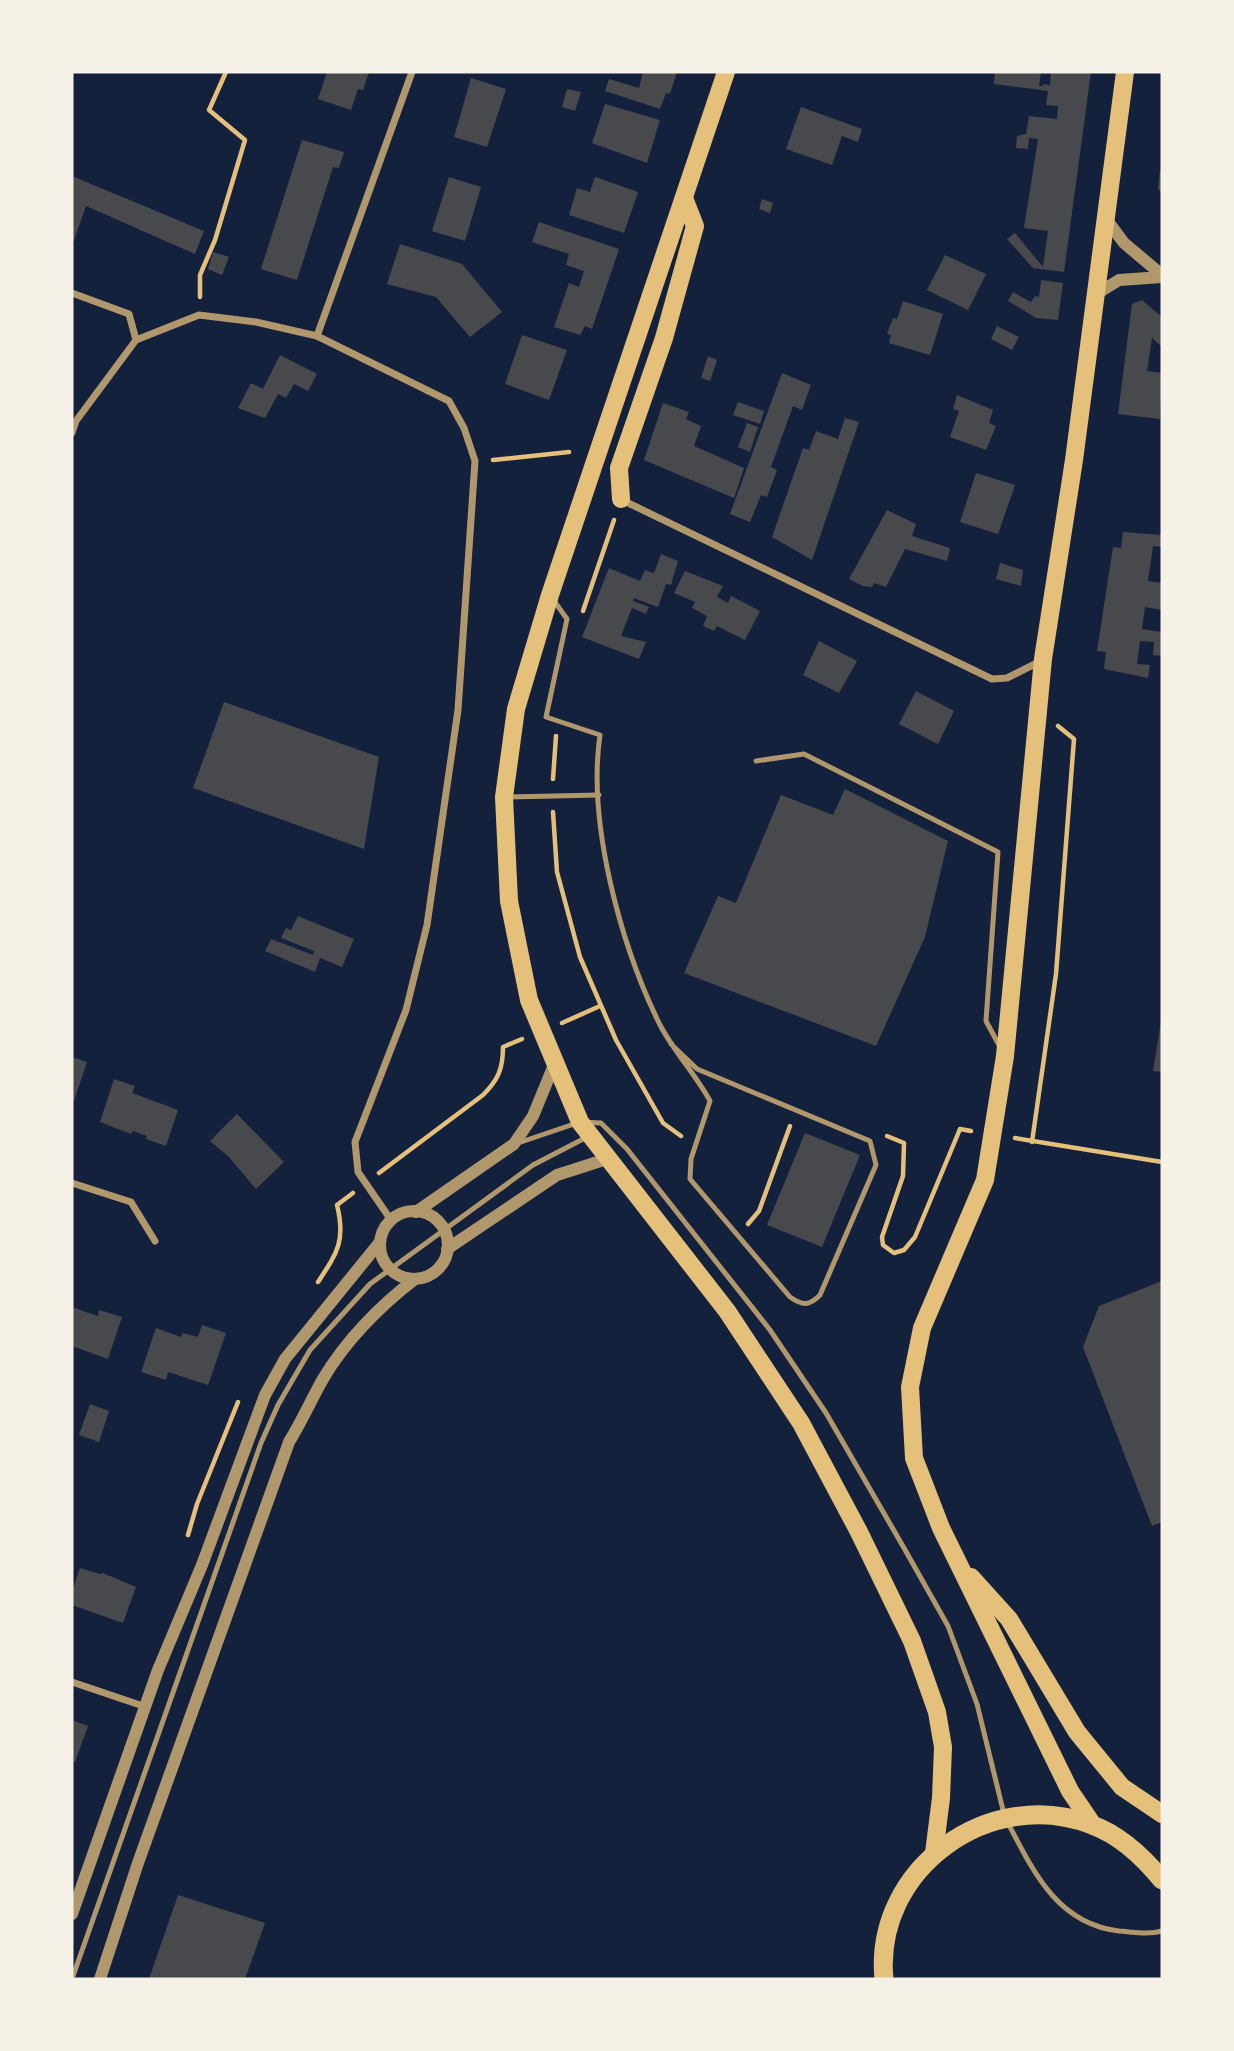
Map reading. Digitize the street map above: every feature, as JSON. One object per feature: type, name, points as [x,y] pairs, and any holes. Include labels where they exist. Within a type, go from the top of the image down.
[{"type":"highway","points":[[884,1979],[882,1962],[889,1922],[907,1884],[934,1853],[965,1832],[1005,1817],[1032,1814],[1063,1816],[1093,1825],[1127,1844],[1162,1879]]},
{"type":"main road","points":[[726,72],[550,595],[516,709],[504,797],[509,901],[524,979],[541,1031],[585,1129],[727,1311],[801,1423],[859,1532],[912,1642],[936,1712],[943,1747],[934,1853]]},
{"type":"main road","points":[[1093,1825],[1070,1791],[957,1562],[914,1458],[910,1387],[922,1328],[985,1180],[1005,1056],[1043,660],[1074,460],[1093,296],[1125,72]]},
{"type":"main road","points":[[621,499],[619,468],[664,338],[695,226],[684,198]]},
{"type":"main road","points":[[957,1562],[1009,1619],[1077,1732],[1122,1787],[1162,1814]]},
{"type":"street","points":[[317,336],[412,72]]},
{"type":"street","points":[[1104,216],[1124,243],[1162,276]]},
{"type":"street","points":[[1093,296],[1119,280],[1162,276]]},
{"type":"street","points":[[72,293],[129,314],[136,340]]},
{"type":"street","points":[[72,433],[76,421],[136,340],[199,315],[256,322],[317,336],[449,401],[464,428],[475,461],[458,710],[427,925],[406,1010],[355,1142],[358,1172],[391,1220]]},
{"type":"street","points":[[621,499],[992,679],[1007,678],[1043,660]]},
{"type":"street","points":[[416,1212],[514,1144],[533,1116],[554,1065]]},
{"type":"street","points":[[100,1979],[138,1863],[289,1442],[323,1379],[346,1346],[392,1297],[415,1279],[436,1271],[447,1249],[557,1175],[607,1159]]},
{"type":"street","points":[[72,1182],[131,1202],[155,1241]]},
{"type":"street","points":[[72,1914],[146,1707],[265,1395],[306,1332],[380,1242],[391,1220],[402,1213],[416,1212],[432,1217],[444,1230],[447,1249]]},
{"type":"street","points":[[380,1242],[382,1258],[392,1271],[403,1278],[415,1279]]},
{"type":"street","points":[[72,1682],[146,1707]]},
{"type":"lane","points":[[550,595],[567,619],[546,717],[600,735],[599,795],[605,849],[621,929],[649,1001],[671,1044],[710,1101],[691,1159],[690,1178],[790,1297],[801,1304],[811,1304],[820,1295],[876,1165],[870,1141],[697,1069],[671,1044]]},
{"type":"lane","points":[[757,761],[804,754],[998,852],[986,1021],[1005,1056]]},
{"type":"lane","points":[[504,797],[599,795]]},
{"type":"lane","points":[[514,1144],[601,1123],[614,1133],[770,1330],[851,1455],[948,1626],[977,1704],[1005,1817],[1027,1860],[1059,1906],[1087,1923],[1110,1930],[1150,1934],[1162,1931]]},
{"type":"lane","points":[[72,1979],[261,1443],[278,1405],[310,1350],[370,1284],[392,1271],[416,1248],[585,1129],[614,1133]]},
{"type":"path","points":[[199,315],[200,275],[215,240],[245,140],[209,110],[226,72]]},
{"type":"path","points":[[475,461],[569,452]]},
{"type":"path","points":[[579,624],[621,499]]},
{"type":"path","points":[[1032,1142],[1056,974],[1074,739],[1038,711]]},
{"type":"path","points":[[557,722],[552,795],[557,872],[580,957],[600,1006],[663,1123],[684,1138],[691,1159]]},
{"type":"path","points":[[541,1031],[600,1006]]},
{"type":"path","points":[[738,1215],[748,1224],[759,1211],[796,1109]]},
{"type":"building","points":[[327,72],[369,72],[363,90],[358,89],[351,110],[318,99]]},
{"type":"building","points":[[643,72],[677,72],[670,94],[666,93],[660,109],[605,91],[609,79],[639,88]]},
{"type":"building","points":[[995,72],[1041,72],[1039,86],[1043,86],[1050,85],[1051,72],[1091,72],[1064,272],[1033,268],[1007,239],[1015,233],[1043,267],[1048,231],[1024,228],[1038,139],[1029,138],[1028,149],[1016,148],[1017,136],[1026,134],[1029,116],[1057,119],[1058,106],[1046,105],[1048,91],[994,84]]},
{"type":"building","points":[[471,78],[506,89],[487,147],[454,137]]},
{"type":"building","points":[[567,89],[581,92],[575,111],[562,107]]},
{"type":"building","points":[[605,104],[660,120],[647,163],[592,143]]},
{"type":"building","points":[[801,107],[862,129],[858,142],[842,136],[832,165],[786,149]]},
{"type":"building","points":[[302,140],[344,152],[339,168],[333,167],[297,280],[261,269]]},
{"type":"building","points":[[1162,170],[1162,193],[1158,189]]},
{"type":"building","points":[[72,176],[204,231],[195,254],[86,206],[72,246]]},
{"type":"building","points":[[449,177],[481,187],[465,241],[432,231]]},
{"type":"building","points":[[595,177],[638,192],[624,233],[569,215],[577,188],[590,192]]},
{"type":"building","points":[[762,199],[773,203],[770,213],[759,209]]},
{"type":"building","points":[[539,222],[619,249],[592,329],[585,326],[580,335],[554,327],[569,283],[579,287],[584,271],[566,265],[569,254],[532,242]]},
{"type":"building","points":[[400,244],[462,264],[502,312],[470,337],[436,297],[387,284]]},
{"type":"building","points":[[213,252],[229,257],[222,275],[208,269]]},
{"type":"building","points":[[945,255],[986,274],[968,310],[927,290]]},
{"type":"building","points":[[1041,280],[1063,283],[1058,320],[1036,318],[1008,301],[1013,292],[1031,302],[1035,296],[1039,297]]},
{"type":"building","points":[[1142,300],[1162,317],[1162,347],[1152,338],[1147,371],[1162,373],[1160,419],[1118,414],[1132,304]]},
{"type":"building","points":[[903,301],[943,314],[930,355],[889,343],[891,335],[887,334],[893,318],[897,319]]},
{"type":"building","points":[[997,326],[1019,337],[1012,350],[991,339]]},
{"type":"building","points":[[522,335],[567,350],[549,400],[505,384]]},
{"type":"building","points":[[280,355],[317,374],[308,391],[294,384],[286,398],[278,394],[265,418],[238,408],[251,383],[263,389]]},
{"type":"building","points":[[708,356],[717,360],[710,381],[701,378]]},
{"type":"building","points":[[782,373],[811,385],[802,410],[793,406],[771,467],[777,470],[767,497],[761,495],[750,522],[730,514]]},
{"type":"building","points":[[957,395],[993,410],[989,423],[996,426],[986,450],[950,437],[959,411],[953,409]]},
{"type":"building","points":[[738,402],[764,411],[760,424],[733,415]]},
{"type":"building","points":[[663,403],[689,412],[686,419],[701,426],[694,446],[744,468],[734,498],[644,460]]},
{"type":"building","points":[[845,418],[859,422],[812,560],[772,537],[803,448],[809,450],[816,431],[838,439]]},
{"type":"building","points":[[747,423],[758,427],[750,452],[738,447]]},
{"type":"building","points":[[976,473],[1015,485],[998,534],[960,522]]},
{"type":"building","points":[[887,510],[916,524],[912,536],[950,548],[947,561],[905,549],[886,587],[874,583],[872,587],[863,586],[849,579]]},
{"type":"building","points":[[1123,532],[1162,535],[1162,547],[1153,546],[1148,581],[1162,583],[1162,610],[1145,607],[1142,629],[1162,632],[1162,656],[1153,655],[1154,642],[1140,641],[1137,664],[1150,665],[1148,678],[1104,669],[1106,652],[1097,651],[1113,547],[1121,548]]},
{"type":"building","points":[[661,554],[678,561],[671,585],[666,584],[658,607],[634,598],[633,601],[649,607],[646,614],[632,608],[621,636],[646,642],[639,659],[582,637],[609,568],[640,581],[645,570],[654,573]]},
{"type":"building","points":[[1000,563],[1023,570],[1021,586],[996,579]]},
{"type":"building","points":[[685,571],[723,586],[717,597],[728,603],[731,596],[760,611],[745,640],[717,626],[714,631],[703,626],[707,616],[692,608],[695,602],[674,593]]},
{"type":"building","points":[[819,641],[857,661],[839,693],[803,675]]},
{"type":"building","points":[[916,691],[954,711],[938,744],[899,724]]},
{"type":"building","points":[[224,702],[379,757],[364,849],[193,788]]},
{"type":"building","points":[[845,789],[948,841],[925,937],[876,1046],[684,973],[718,896],[736,903],[781,795],[833,815]]},
{"type":"building","points":[[298,916],[354,939],[342,967],[320,958],[315,972],[265,951],[271,939],[313,955],[314,951],[281,938],[286,928],[291,930]]},
{"type":"building","points":[[1162,1021],[1162,1072],[1153,1071]]},
{"type":"building","points":[[72,1057],[87,1062],[74,1101],[72,1100]]},
{"type":"building","points":[[114,1079],[135,1086],[132,1093],[178,1110],[166,1146],[146,1139],[147,1136],[133,1131],[131,1134],[100,1122]]},
{"type":"building","points":[[237,1114],[284,1162],[256,1189],[229,1157],[210,1141]]},
{"type":"building","points":[[805,1133],[860,1155],[822,1247],[767,1225]]},
{"type":"building","points":[[1162,1281],[1162,1522],[1152,1526],[1083,1347],[1099,1306]]},
{"type":"building","points":[[72,1307],[98,1316],[99,1310],[122,1317],[108,1359],[72,1346]]},
{"type":"building","points":[[202,1325],[226,1333],[208,1385],[168,1372],[166,1380],[141,1372],[156,1328],[181,1337],[183,1333],[198,1337]]},
{"type":"building","points":[[90,1404],[109,1411],[99,1442],[79,1435]]},
{"type":"building","points":[[80,1568],[103,1573],[136,1587],[123,1623],[72,1605],[72,1591]]},
{"type":"building","points":[[72,1720],[88,1726],[75,1762],[72,1761]]},
{"type":"building","points":[[178,1895],[265,1923],[245,1979],[149,1979]]}]
